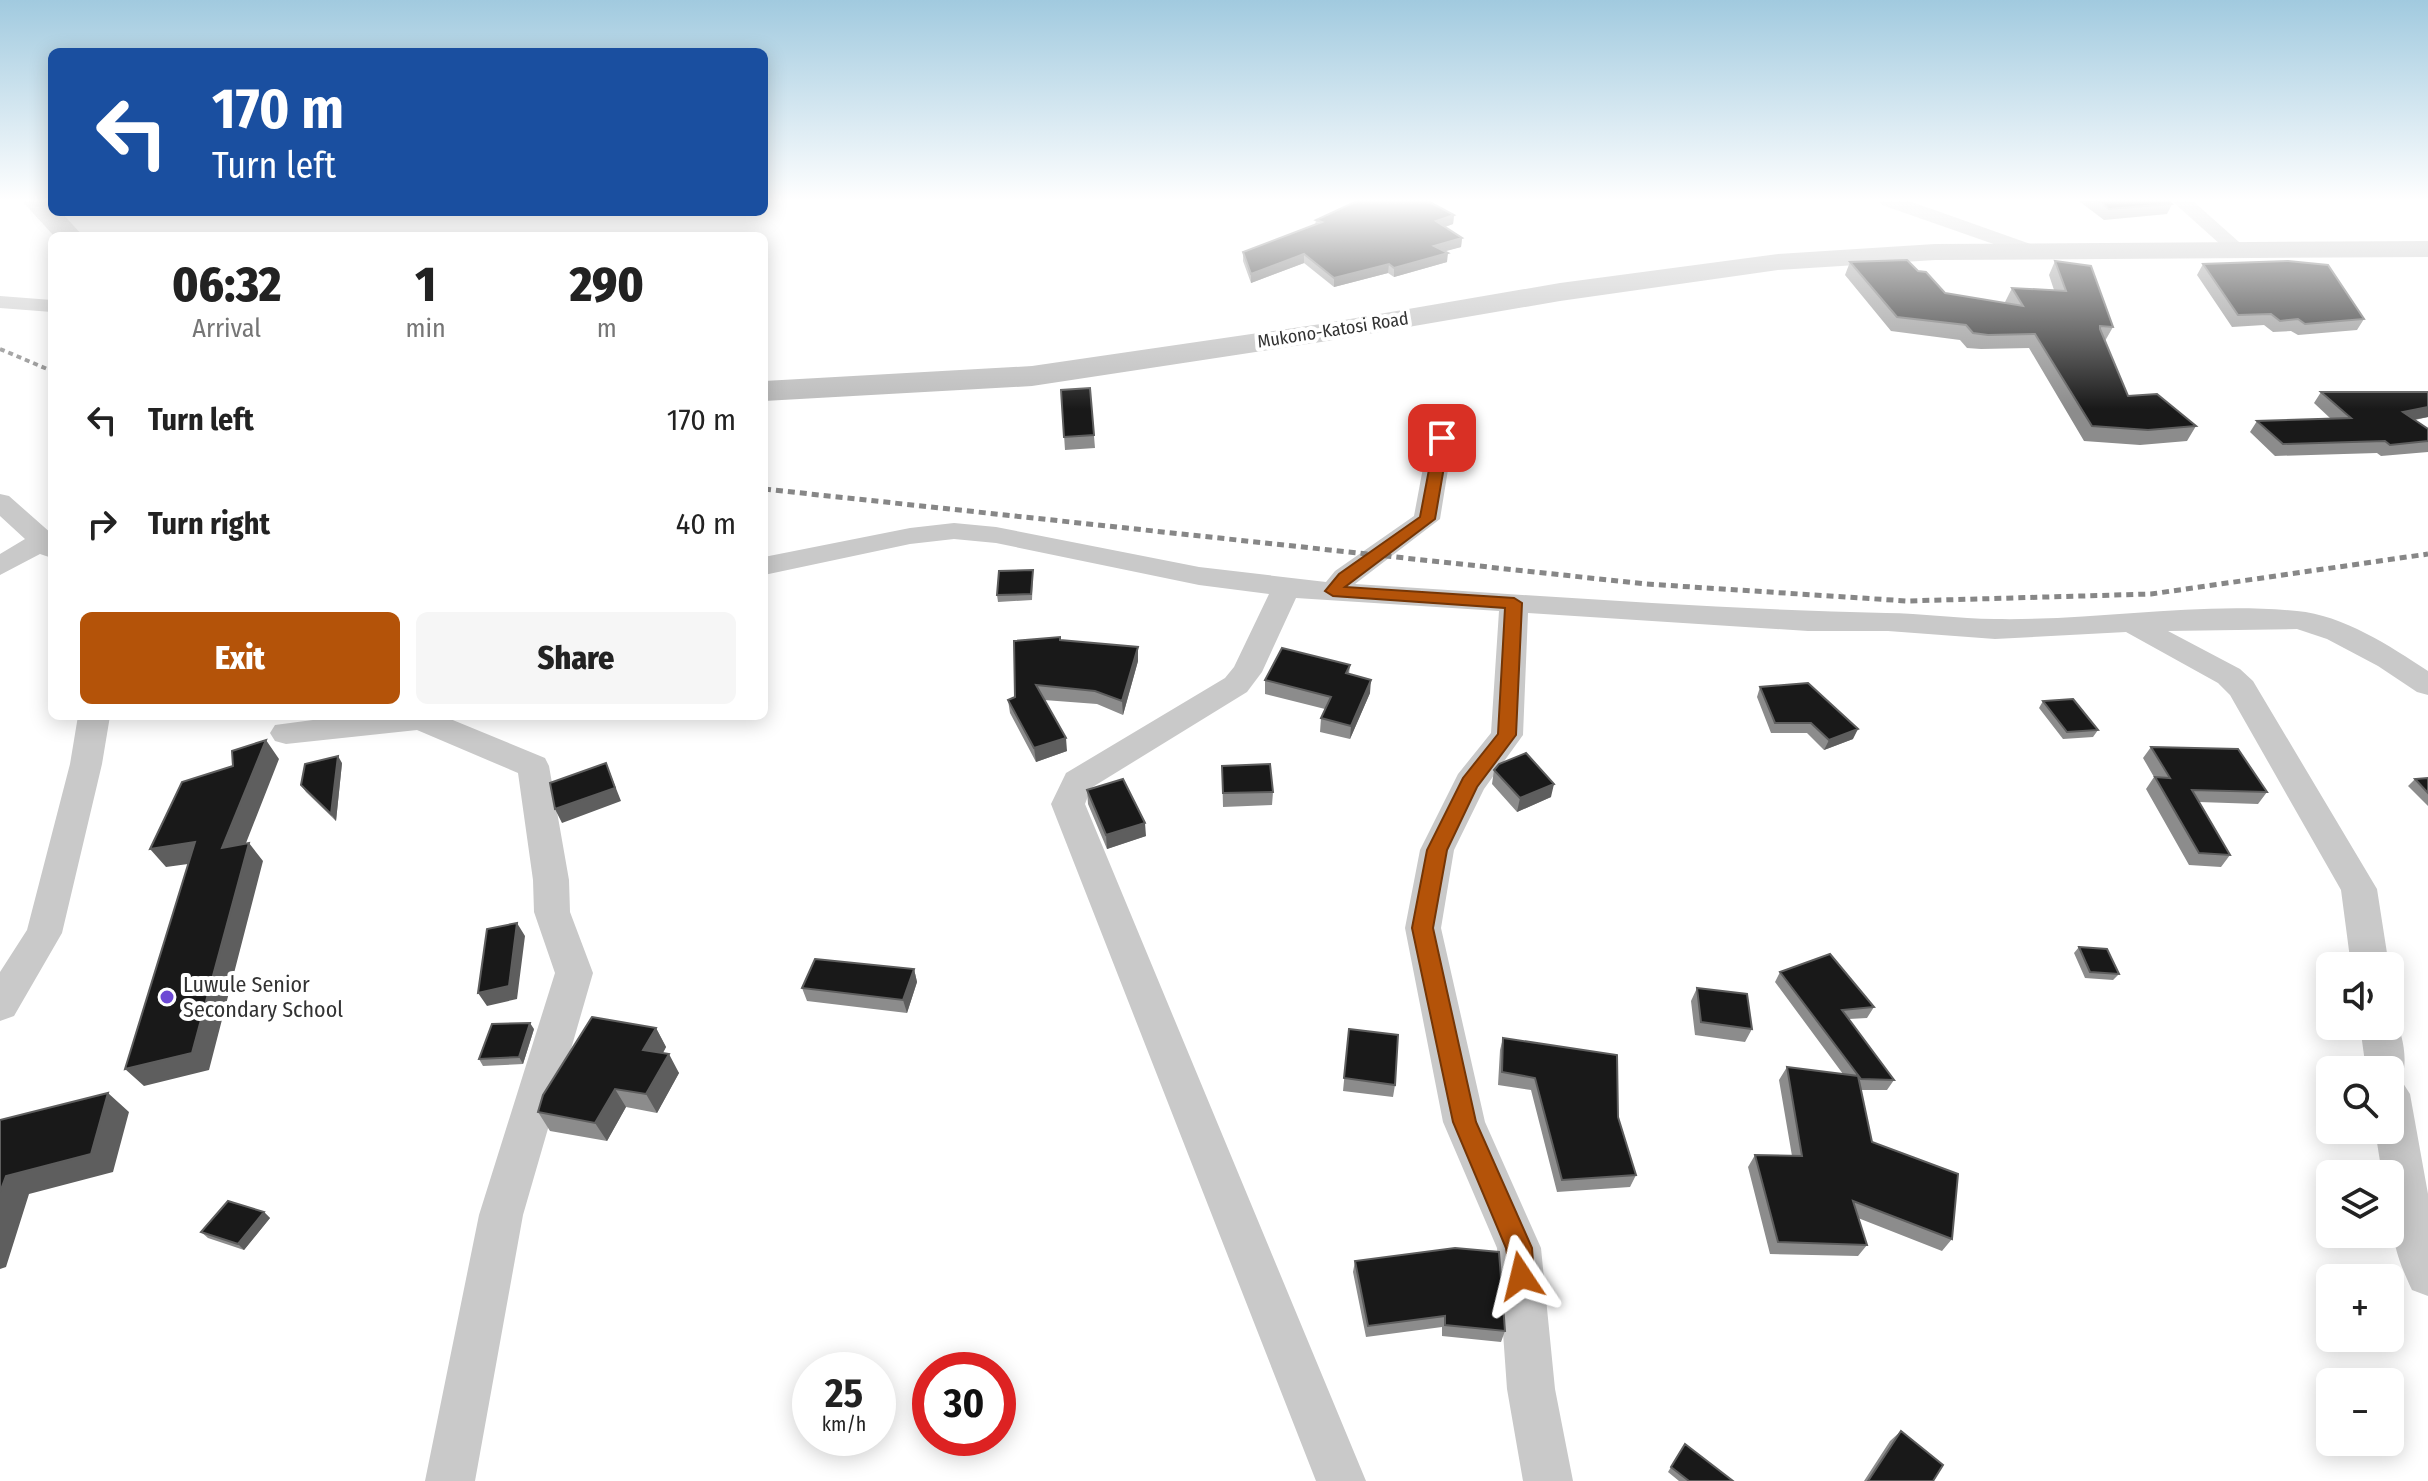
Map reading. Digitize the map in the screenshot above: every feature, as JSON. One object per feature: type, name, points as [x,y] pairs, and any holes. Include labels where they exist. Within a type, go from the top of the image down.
[{"type":"main road","name":"Mukono-Katosi Road","points":[[768,391],[1032,376],[1321,333],[1560,292],[1719,270]]},
{"type":"street","points":[[1,302],[48,306]]},
{"type":"street","points":[[1333,591],[1345,577],[1427,519],[1445,414]]},
{"type":"street","points":[[0,502],[48,545],[0,566]]},
{"type":"street","points":[[768,565],[910,536],[954,531],[996,535],[1199,576],[1286,588],[1808,622],[1888,622],[1995,629],[2216,619],[2299,620],[2337,632],[2389,659],[2428,685]]},
{"type":"street","points":[[1286,588],[1247,672],[1236,685],[1078,781],[1068,804],[1341,1481]]},
{"type":"street","points":[[1514,603],[1507,735],[1470,783],[1437,850],[1423,928],[1464,1122],[1519,1248],[1531,1389],[1548,1481]]},
{"type":"street","points":[[2131,623],[2229,676],[2242,688],[2359,889],[2368,952]]},
{"type":"street","points":[[0,1005],[44,933],[86,764],[93,720]]},
{"type":"street","points":[[286,733],[410,720]]},
{"type":"street","points":[[422,720],[533,766],[551,880],[552,912],[574,973],[501,1215],[450,1481]]},
{"type":"street","points":[[2398,1144],[2416,1250],[2428,1274]]},
{"type":"building","points":[[1324,270],[1365,270],[1334,278]]},
{"type":"building","points":[[1857,270],[1926,272],[1945,293],[2023,306],[2012,288],[2066,291],[2058,270],[2092,270],[2113,327],[2100,326],[2100,329],[2128,396],[2157,394],[2196,426],[2148,430],[2092,426],[2035,334],[1988,335],[1973,333],[1966,325],[1897,317]]},
{"type":"building","points":[[2207,270],[2331,270],[2364,319],[2305,324],[2298,319],[2280,321],[2271,314],[2238,315]]},
{"type":"building","points":[[1090,388],[1094,435],[1064,437],[1061,390]]},
{"type":"building","points":[[2321,392],[2428,392],[2428,407],[2403,412],[2428,429],[2428,441],[2390,445],[2385,441],[2283,444],[2257,421],[2351,418]]},
{"type":"building","points":[[1033,570],[1031,594],[997,595],[999,571]]},
{"type":"building","points":[[1060,637],[1060,640],[1138,647],[1122,701],[1095,691],[1036,685],[1066,738],[1034,748],[1008,700],[1015,697],[1014,641]]},
{"type":"building","points":[[1282,648],[1350,665],[1346,673],[1371,680],[1351,726],[1321,718],[1331,697],[1265,680]]},
{"type":"building","points":[[1808,683],[1858,729],[1829,740],[1811,723],[1775,723],[1760,687]]},
{"type":"building","points":[[2073,699],[2098,730],[2067,732],[2043,701]]},
{"type":"building","points":[[266,740],[222,848],[249,843],[192,1053],[125,1069],[195,842],[150,849],[182,782],[233,766],[232,751]]},
{"type":"building","points":[[2151,747],[2238,749],[2267,792],[2192,790],[2230,855],[2199,853],[2155,777],[2170,778]]},
{"type":"building","points":[[1526,753],[1554,784],[1520,798],[1494,770],[1499,764]]},
{"type":"building","points":[[338,756],[331,814],[301,785],[305,764]]},
{"type":"building","points":[[606,763],[615,788],[555,809],[550,783]]},
{"type":"building","points":[[1270,764],[1273,792],[1223,793],[1222,766]]},
{"type":"building","points":[[2428,778],[2428,793],[2415,779]]},
{"type":"building","points":[[1123,779],[1145,823],[1106,835],[1087,790]]},
{"type":"building","points":[[517,923],[509,986],[478,993],[487,929]]},
{"type":"building","points":[[2079,947],[2107,949],[2119,974],[2090,972]]},
{"type":"building","points":[[1830,954],[1874,1007],[1842,1010],[1894,1080],[1861,1079],[1780,972]]},
{"type":"building","points":[[815,959],[914,969],[903,1000],[802,988]]},
{"type":"building","points":[[1697,988],[1747,994],[1752,1029],[1701,1022]]},
{"type":"building","points":[[592,1017],[656,1028],[643,1050],[669,1054],[646,1094],[615,1089],[595,1123],[538,1112],[543,1095]]},
{"type":"building","points":[[530,1023],[519,1057],[479,1059],[492,1024]]},
{"type":"building","points":[[1349,1029],[1398,1035],[1395,1085],[1344,1078]]},
{"type":"building","points":[[1503,1038],[1617,1055],[1618,1117],[1636,1175],[1562,1180],[1535,1078],[1502,1072]]},
{"type":"building","points":[[1787,1067],[1858,1076],[1872,1142],[1958,1174],[1952,1239],[1853,1201],[1867,1245],[1778,1242],[1755,1155],[1802,1156]]},
{"type":"building","points":[[108,1093],[91,1154],[6,1176],[0,1192],[0,1120]]},
{"type":"building","points":[[228,1201],[264,1212],[238,1244],[201,1232]]},
{"type":"building","points":[[1455,1248],[1499,1252],[1505,1331],[1445,1325],[1445,1316],[1368,1326],[1355,1261]]},
{"type":"building","points":[[1901,1431],[1943,1465],[1933,1481],[1868,1481]]},
{"type":"building","points":[[1685,1444],[1733,1481],[1689,1481],[1671,1467]]},
{"type":"railway","points":[[0,349],[48,369]]},
{"type":"railway","points":[[768,489],[1646,584],[1907,601],[2151,594],[2428,554]]},
{"type":"place","name":"Luwule Senior Secondary School","points":[[167,997]]},
{"type":"route","points":[[1442,438],[1431,511],[1427,519],[1345,577],[1333,591],[1514,603],[1507,735],[1470,783],[1437,850],[1423,928],[1464,1122],[1519,1248],[1521,1276]]}]
